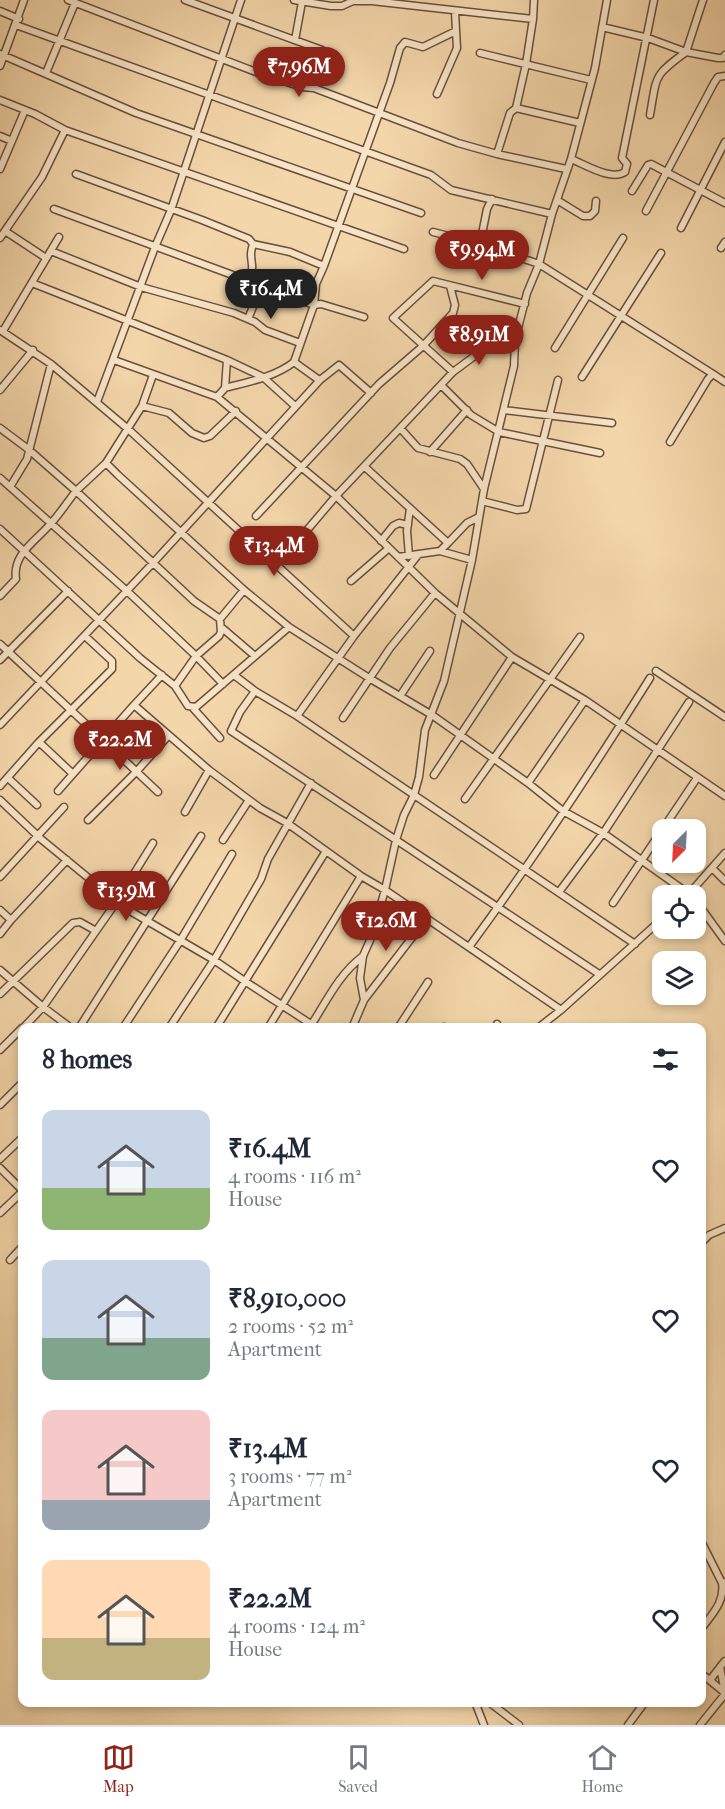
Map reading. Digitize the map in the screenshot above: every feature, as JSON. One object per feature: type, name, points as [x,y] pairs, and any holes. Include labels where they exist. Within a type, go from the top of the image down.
[{"type":"street","points":[[0,66],[2,55],[24,0]]},
{"type":"street","points":[[68,0],[256,72],[302,87],[314,88],[458,143],[566,170]]},
{"type":"street","points":[[185,0],[325,53],[322,71],[314,88]]},
{"type":"street","points":[[97,402],[171,210],[241,0]]},
{"type":"street","points":[[497,154],[510,113],[516,108],[526,64],[534,0]]},
{"type":"street","points":[[364,1000],[360,978],[363,956],[371,938],[385,890],[396,840],[419,777],[425,730],[444,681],[472,560],[484,489],[514,366],[515,340],[527,292],[571,159],[591,80],[607,0]]},
{"type":"street","points":[[571,159],[616,175],[625,172],[627,164],[622,158],[654,0]]},
{"type":"street","points":[[651,115],[658,75],[686,52],[703,0]]},
{"type":"street","points":[[295,40],[298,1],[342,6],[353,1],[430,3],[455,11],[533,19]]},
{"type":"street","points":[[46,73],[75,3]]},
{"type":"street","points":[[0,11],[17,22],[60,40],[431,175],[451,189],[552,214]]},
{"type":"street","points":[[438,94],[457,48],[455,11]]},
{"type":"street","points":[[602,27],[648,38],[686,52],[718,58],[723,58],[725,55]]},
{"type":"street","points":[[217,397],[225,388],[263,377],[286,368],[294,362],[314,305],[316,284],[402,43],[410,42],[423,47],[456,31]]},
{"type":"street","points":[[480,53],[591,80]]},
{"type":"street","points":[[2,55],[46,73],[96,98],[421,213]]},
{"type":"street","points":[[646,212],[714,83],[718,77],[725,76]]},
{"type":"street","points":[[0,100],[65,130],[404,249]]},
{"type":"street","points":[[516,108],[580,123]]},
{"type":"street","points":[[0,169],[25,110]]},
{"type":"street","points":[[0,238],[42,177],[65,130]]},
{"type":"street","points":[[0,136],[12,141]]},
{"type":"street","points":[[681,228],[725,142]]},
{"type":"street","points":[[632,191],[649,165],[668,172],[725,203]]},
{"type":"street","points":[[76,174],[225,229],[253,244],[290,252],[324,266]]},
{"type":"street","points":[[480,244],[487,208],[492,199]]},
{"type":"street","points":[[557,200],[582,216],[590,216],[595,212],[596,201]]},
{"type":"street","points":[[54,209],[314,305],[321,304],[364,317]]},
{"type":"street","points":[[5,231],[46,258]]},
{"type":"street","points":[[434,232],[480,244],[538,264],[725,382]]},
{"type":"street","points":[[59,237],[1,330],[33,350],[97,402],[354,636]]},
{"type":"street","points":[[555,348],[623,238]]},
{"type":"street","points":[[721,248],[725,242]]},
{"type":"street","points":[[252,281],[250,275],[253,266],[249,258],[253,244]]},
{"type":"street","points":[[51,251],[141,287],[234,313],[265,330],[300,343]]},
{"type":"street","points":[[582,377],[661,253]]},
{"type":"street","points":[[453,372],[393,318],[433,281],[525,304]]},
{"type":"street","points":[[32,283],[227,360],[263,377],[295,406]]},
{"type":"street","points":[[248,319],[262,285]]},
{"type":"street","points":[[256,516],[371,393],[398,366],[423,346],[455,309],[450,286]]},
{"type":"street","points":[[291,549],[336,496],[453,372],[488,346],[515,340]]},
{"type":"street","points":[[0,390],[33,350]]},
{"type":"street","points":[[114,360],[217,397],[336,496],[435,593],[512,657],[585,700],[725,796]]},
{"type":"street","points":[[225,388],[227,360]]},
{"type":"street","points":[[294,362],[319,380]]},
{"type":"street","points":[[10,487],[27,459],[51,364]]},
{"type":"street","points":[[0,725],[181,534],[319,380],[339,365],[371,393]]},
{"type":"street","points":[[670,442],[705,383],[713,374]]},
{"type":"street","points":[[0,596],[16,579],[15,570],[24,550],[51,523],[76,491],[106,462],[142,406],[153,375]]},
{"type":"street","points":[[482,501],[516,510],[526,509],[558,380]]},
{"type":"street","points":[[441,385],[467,410],[499,432],[600,453]]},
{"type":"street","points":[[142,406],[169,413],[192,433],[204,438],[210,436],[236,411]]},
{"type":"street","points":[[430,452],[467,410]]},
{"type":"street","points":[[504,410],[612,423]]},
{"type":"street","points":[[0,428],[76,491],[255,656]]},
{"type":"street","points":[[401,429],[412,444],[418,448],[460,459],[484,489]]},
{"type":"street","points":[[106,462],[244,591],[289,627],[432,715],[494,758],[563,811],[603,833],[676,885]]},
{"type":"street","points":[[365,467],[448,543]]},
{"type":"street","points":[[0,478],[127,591],[223,684]]},
{"type":"street","points":[[409,555],[410,508]]},
{"type":"street","points":[[440,551],[467,523],[478,517]]},
{"type":"street","points":[[381,540],[393,525],[399,523],[408,525]]},
{"type":"street","points":[[0,529],[175,686],[188,705],[220,738]]},
{"type":"street","points":[[351,581],[389,548]]},
{"type":"street","points":[[398,557],[440,551],[472,560]]},
{"type":"street","points":[[297,716],[354,636],[418,555]]},
{"type":"street","points":[[0,660],[68,591]]},
{"type":"street","points":[[175,686],[196,656],[219,636],[221,623],[244,591]]},
{"type":"street","points":[[343,718],[390,648],[435,593]]},
{"type":"street","points":[[192,707],[196,707],[289,627]]},
{"type":"street","points":[[0,786],[113,666],[112,661],[84,636]]},
{"type":"street","points":[[465,799],[580,638]]},
{"type":"street","points":[[0,644],[158,792]]},
{"type":"street","points":[[400,696],[430,651]]},
{"type":"street","points":[[434,775],[512,657]]},
{"type":"street","points":[[656,671],[725,717]]},
{"type":"street","points":[[58,791],[162,675]]},
{"type":"street","points":[[234,675],[635,944]]},
{"type":"street","points":[[469,947],[498,908],[650,678]]},
{"type":"street","points":[[255,691],[240,712],[231,731],[599,974]]},
{"type":"street","points":[[528,783],[585,700]]},
{"type":"street","points":[[559,892],[603,833],[689,702]]},
{"type":"street","points":[[134,705],[209,770],[249,800],[287,823],[361,876],[427,918],[561,1010]]},
{"type":"street","points":[[88,820],[168,736]]},
{"type":"street","points":[[39,742],[73,774]]},
{"type":"street","points":[[185,812],[209,770]]},
{"type":"street","points":[[8,777],[37,805]]},
{"type":"street","points":[[613,903],[697,778]]},
{"type":"street","points":[[172,1023],[214,960],[261,879],[268,859],[310,783]]},
{"type":"street","points":[[0,800],[38,836],[117,901],[214,960],[309,1023]]},
{"type":"street","points":[[223,840],[249,800]]},
{"type":"street","points":[[0,877],[64,807]]},
{"type":"street","points":[[82,1023],[201,836]]},
{"type":"street","points":[[28,1023],[43,1007],[117,901],[153,843]]},
{"type":"street","points":[[219,1023],[326,850]]},
{"type":"street","points":[[698,885],[725,853]]},
{"type":"street","points":[[126,1023],[180,941],[232,854]]},
{"type":"street","points":[[0,934],[68,860]]},
{"type":"street","points":[[712,868],[725,881]]},
{"type":"street","points":[[271,1023],[361,876]]},
{"type":"street","points":[[0,910],[11,921]]},
{"type":"street","points":[[706,915],[725,941]]},
{"type":"street","points":[[354,1023],[364,1000],[427,918]]},
{"type":"street","points":[[0,994],[76,921],[96,931]]},
{"type":"street","points":[[544,1023],[652,928]]},
{"type":"street","points":[[315,1023],[341,978],[352,964],[363,956]]},
{"type":"street","points":[[0,970],[64,1023]]},
{"type":"street","points":[[401,1023],[428,982]]},
{"type":"street","points":[[0,1050],[18,1033]]},
{"type":"street","points":[[0,1105],[18,1087]]},
{"type":"street","points":[[0,1159],[18,1142]]},
{"type":"street","points":[[0,1168],[18,1187]]},
{"type":"street","points":[[0,1213],[18,1195]]},
{"type":"street","points":[[706,1238],[725,1228]]},
{"type":"street","points":[[10,1260],[18,1251]]},
{"type":"street","points":[[706,1550],[723,1582],[723,1595],[719,1605],[706,1623]]},
{"type":"street","points":[[710,1680],[725,1661]]},
{"type":"street","points":[[700,1725],[725,1693],[720,1667]]},
{"type":"street","points":[[706,1677],[725,1693]]},
{"type":"street","points":[[477,1707],[484,1725]]},
{"type":"street","points":[[496,1707],[519,1725]]},
{"type":"street","points":[[628,1725],[641,1707]]}]
